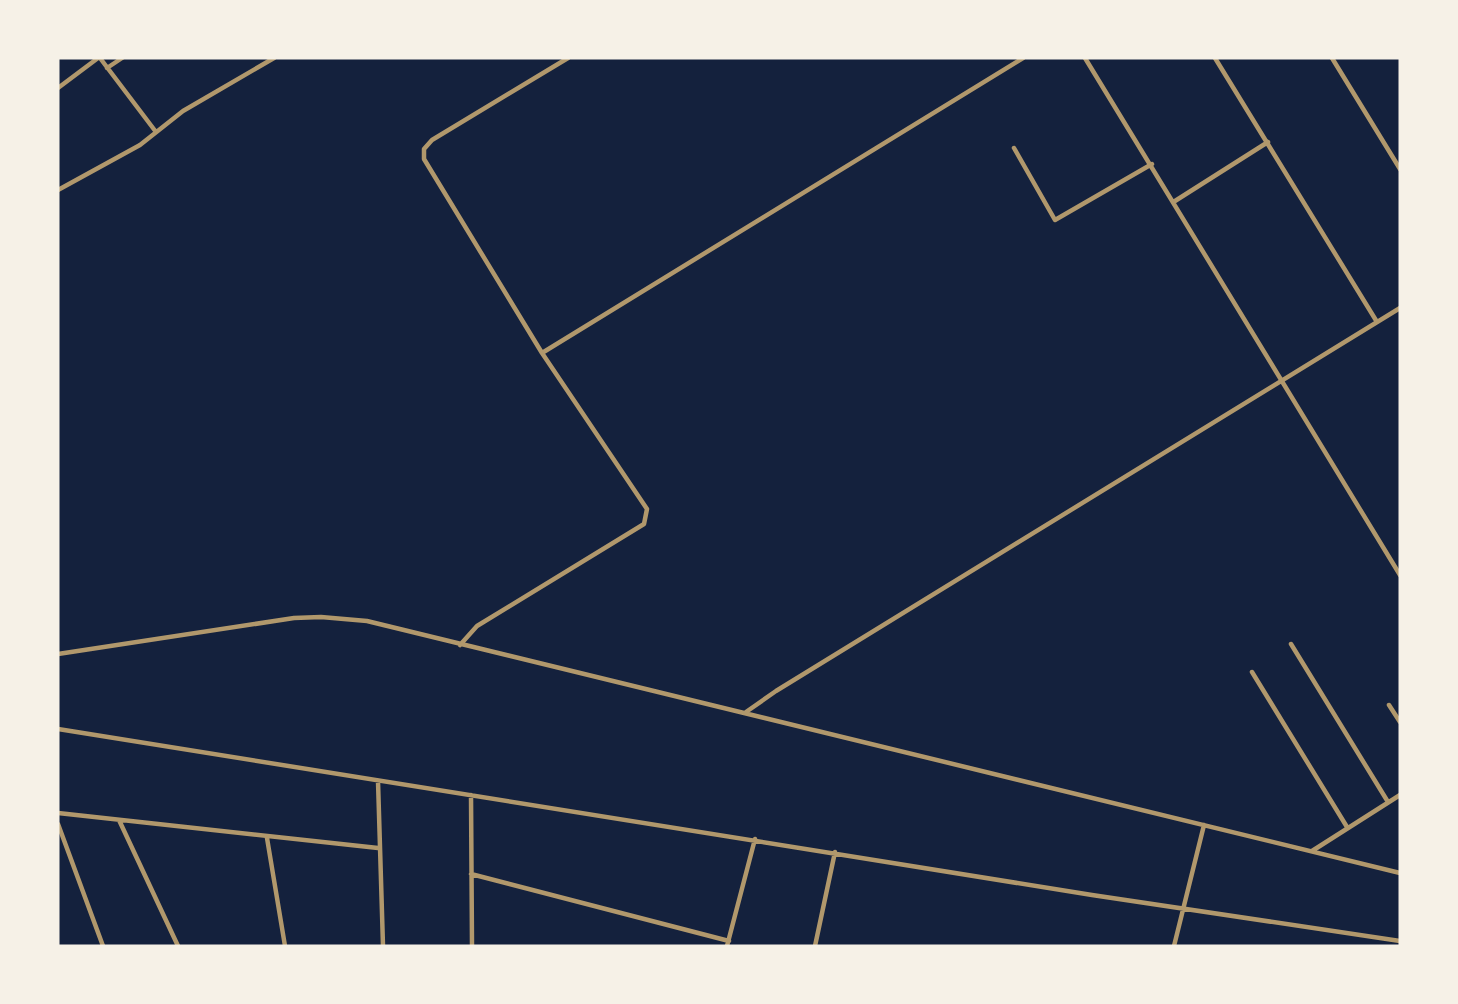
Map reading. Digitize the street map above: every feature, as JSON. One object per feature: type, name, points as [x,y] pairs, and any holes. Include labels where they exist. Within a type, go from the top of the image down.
[{"type":"street","points":[[58,88],[99,58],[156,132]]},
{"type":"street","points":[[107,68],[122,58]]},
{"type":"street","points":[[58,190],[140,145],[183,111],[274,58]]},
{"type":"street","points":[[460,645],[477,625],[644,524],[647,517],[646,509],[542,353],[424,159],[424,149],[432,140],[568,58]]},
{"type":"street","points":[[542,353],[1023,58]]},
{"type":"street","points":[[1085,58],[1175,201],[1400,575]]},
{"type":"street","points":[[1215,58],[1377,322]]},
{"type":"street","points":[[1332,58],[1400,169]]},
{"type":"street","points":[[1175,201],[1268,142]]},
{"type":"street","points":[[1014,148],[1052,217],[1059,220],[1152,164]]},
{"type":"street","points":[[745,713],[776,691],[1400,308]]},
{"type":"street","points":[[58,654],[230,627],[321,617],[367,621],[1400,873]]},
{"type":"street","points":[[1291,644],[1388,803]]},
{"type":"street","points":[[1252,672],[1347,827]]},
{"type":"street","points":[[1389,705],[1400,722]]},
{"type":"street","points":[[58,729],[1183,909],[1400,941]]},
{"type":"street","points":[[378,781],[383,946]]},
{"type":"street","points":[[471,794],[472,946]]},
{"type":"street","points":[[1311,852],[1400,794]]},
{"type":"street","points":[[58,813],[267,838],[378,848]]},
{"type":"street","points":[[119,819],[178,946]]},
{"type":"street","points":[[58,824],[103,946]]},
{"type":"street","points":[[1174,946],[1204,825]]},
{"type":"street","points":[[267,838],[285,946]]},
{"type":"street","points":[[471,874],[728,944],[755,839]]},
{"type":"street","points":[[815,946],[835,852]]}]
